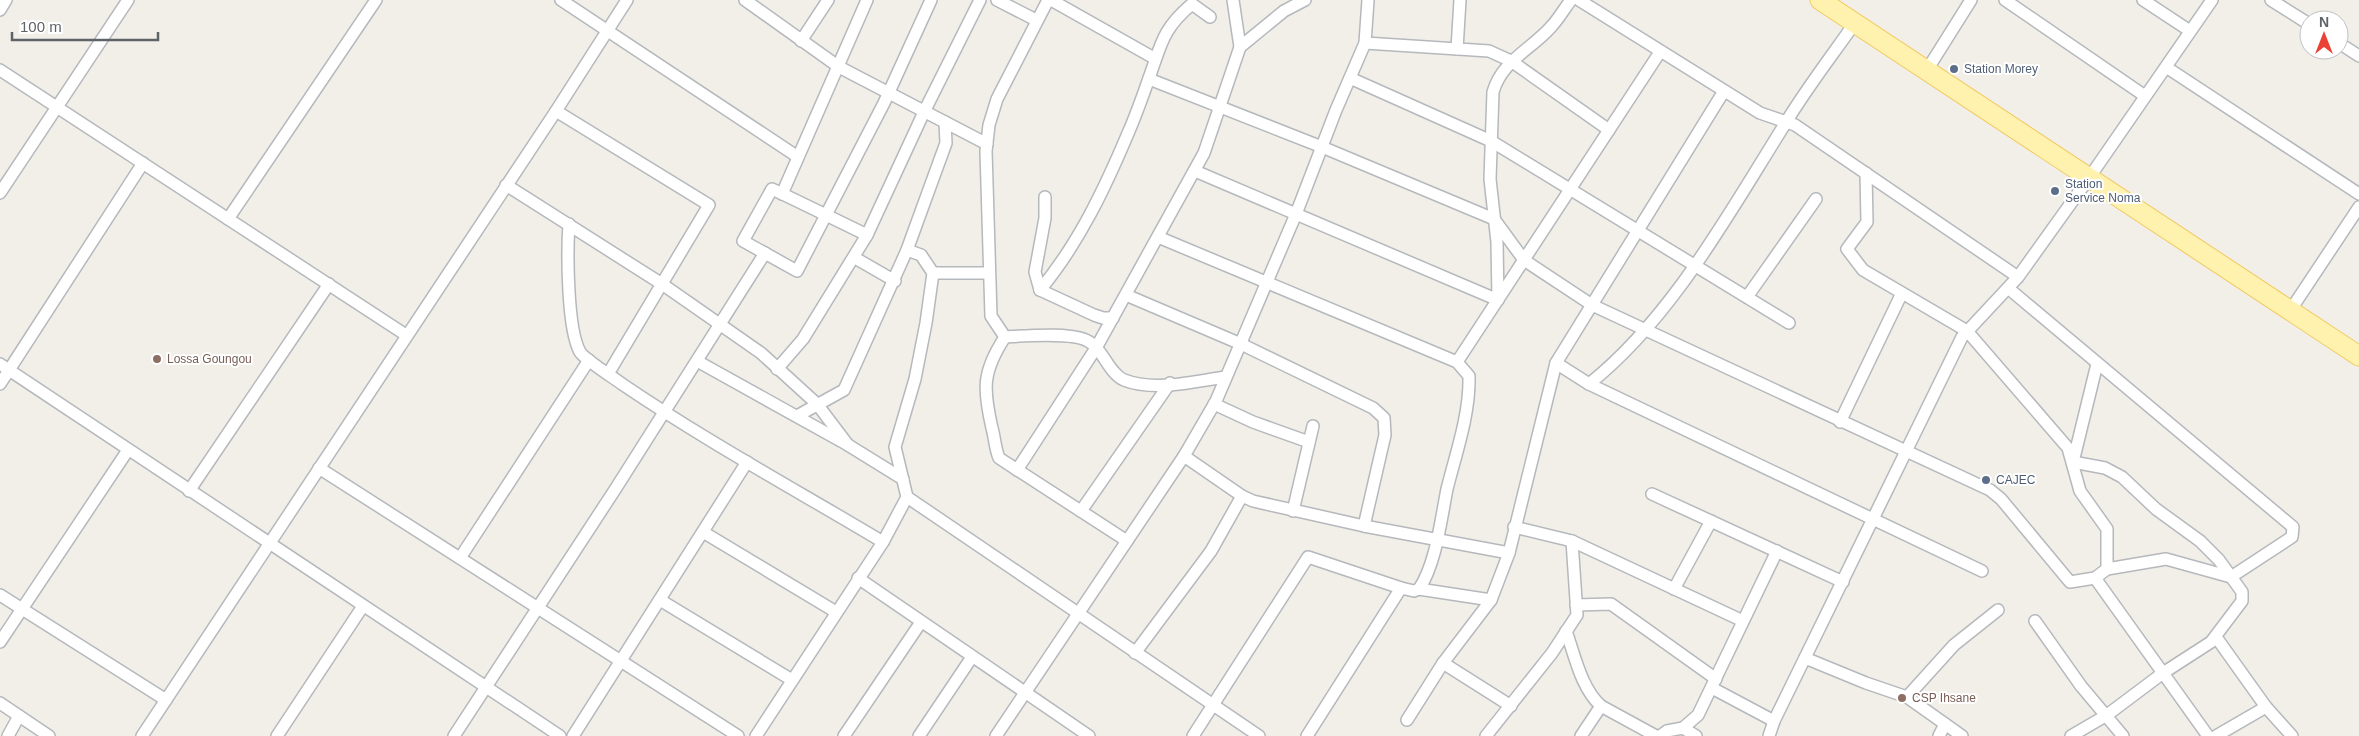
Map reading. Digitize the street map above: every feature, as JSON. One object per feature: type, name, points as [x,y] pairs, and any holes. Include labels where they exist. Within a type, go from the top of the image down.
[{"type":"main road","points":[[1830,3],[1854,24],[1927,70],[2359,356]]},
{"type":"street","points":[[0,10],[6,0]]},
{"type":"street","points":[[0,194],[128,0]]},
{"type":"street","points":[[228,219],[376,0]]},
{"type":"street","points":[[561,0],[798,157]]},
{"type":"street","points":[[142,736],[556,111],[627,0]]},
{"type":"street","points":[[745,0],[759,4],[801,41],[838,68],[987,144]]},
{"type":"street","points":[[801,41],[828,0]]},
{"type":"street","points":[[782,194],[868,0]]},
{"type":"street","points":[[867,235],[826,215],[782,194],[772,189],[743,240],[797,271],[826,215],[889,94],[931,0]]},
{"type":"street","points":[[777,369],[804,339],[867,235],[924,112],[980,0]]},
{"type":"street","points":[[996,0],[1036,20]]},
{"type":"street","points":[[1005,337],[991,316],[988,272],[987,144],[989,124],[997,98],[1036,20],[1050,0],[1154,58]]},
{"type":"street","points":[[1017,470],[1096,348],[1204,153],[1240,47],[1233,0]]},
{"type":"street","points":[[1240,47],[1284,11],[1305,0]]},
{"type":"street","points":[[996,736],[1184,456],[1214,404],[1296,214],[1350,78],[1366,43],[1368,0],[1363,0]]},
{"type":"street","points":[[1458,49],[1460,0]]},
{"type":"street","points":[[1498,300],[1490,179],[1493,92],[1495,83],[1511,61],[1550,29],[1571,0]]},
{"type":"street","points":[[1579,0],[1760,113],[1786,121],[2018,277]]},
{"type":"street","points":[[1927,70],[1971,0]]},
{"type":"street","points":[[2005,0],[2146,96]]},
{"type":"street","points":[[2143,0],[2190,32]]},
{"type":"street","points":[[1769,736],[1774,721],[1962,338],[2018,277],[2212,0]]},
{"type":"street","points":[[2270,0],[2299,18]]},
{"type":"street","points":[[1040,290],[1062,264],[1102,193],[1149,79],[1154,58],[1163,35],[1177,17],[1192,4],[1210,17]]},
{"type":"street","points":[[1589,384],[1612,366],[1646,330],[1718,232],[1786,121],[1854,24]]},
{"type":"street","points":[[1366,43],[1489,51],[1511,61],[1609,130]]},
{"type":"street","points":[[1457,362],[1660,52]]},
{"type":"street","points":[[2166,67],[2359,194]]},
{"type":"street","points":[[0,70],[406,335]]},
{"type":"street","points":[[1350,78],[1491,141],[1789,323]]},
{"type":"street","points":[[1149,79],[1322,147],[1494,219],[1524,260],[1592,305],[1906,453],[1990,490],[2001,499],[2070,582],[2095,578],[2107,569],[2166,559],[2231,577],[2292,537],[2293,526],[2008,288]]},
{"type":"street","points":[[1406,720],[1443,663],[1491,600],[1510,553],[1514,527],[1556,363],[1724,91]]},
{"type":"street","points":[[556,111],[709,205],[608,374]]},
{"type":"street","points":[[797,416],[844,390],[907,250],[946,143],[945,122]]},
{"type":"street","points":[[0,384],[4,367],[143,163]]},
{"type":"street","points":[[1195,171],[1498,300]]},
{"type":"street","points":[[1866,173],[1867,222],[1846,249],[1863,270],[1967,331],[2068,448],[2080,491],[2107,529],[2107,569]]},
{"type":"street","points":[[506,185],[662,284],[761,354],[817,404],[848,445]]},
{"type":"street","points":[[1045,197],[1044,218],[1035,272],[1040,290],[1094,315],[1113,318]]},
{"type":"street","points":[[1747,297],[1816,199]]},
{"type":"street","points":[[2290,311],[2359,207]]},
{"type":"street","points":[[569,224],[567,249],[573,328],[580,353],[663,412],[883,542]]},
{"type":"street","points":[[1158,237],[1457,362],[1469,376],[1466,413],[1436,539],[1427,572],[1419,589]]},
{"type":"street","points":[[758,735],[883,542],[906,497],[895,447],[915,379],[933,273],[921,255],[907,250]]},
{"type":"street","points":[[454,736],[720,326],[765,253]]},
{"type":"street","points":[[854,258],[894,281]]},
{"type":"street","points":[[933,273],[988,272]]},
{"type":"street","points":[[189,491],[328,284]]},
{"type":"street","points":[[1840,422],[1901,294]]},
{"type":"street","points":[[1126,295],[1241,344],[1373,408],[1384,418],[1385,435],[1364,526]]},
{"type":"street","points":[[1005,337],[1039,335],[1079,337],[1091,342],[1123,379],[1148,385],[1226,377]]},
{"type":"street","points":[[1005,337],[988,366],[986,403],[996,450],[1000,458],[1127,541]]},
{"type":"street","points":[[460,558],[589,360]]},
{"type":"street","points":[[697,361],[848,445],[903,479]]},
{"type":"street","points":[[1556,363],[1589,384],[1982,571]]},
{"type":"street","points":[[2073,462],[2097,364]]},
{"type":"street","points":[[4,367],[560,736]]},
{"type":"street","points":[[1081,511],[1170,383]]},
{"type":"street","points":[[1214,404],[1253,422],[1309,442]]},
{"type":"street","points":[[1293,510],[1313,426]]},
{"type":"street","points":[[0,642],[128,450]]},
{"type":"street","points":[[1184,456],[1242,496],[1364,526],[1510,553]]},
{"type":"street","points":[[573,736],[748,462]]},
{"type":"street","points":[[2071,736],[2107,715],[2163,673],[2216,637],[2242,601],[2242,592],[2219,560],[2200,541],[2156,509],[2122,477],[2105,468],[2073,462]]},
{"type":"street","points":[[319,468],[738,736]]},
{"type":"street","points":[[1652,494],[1843,582]]},
{"type":"street","points":[[1135,653],[1211,552],[1242,496]]},
{"type":"street","points":[[906,497],[1259,736]]},
{"type":"street","points":[[1674,589],[1711,521]]},
{"type":"street","points":[[1514,527],[1572,541],[1743,621]]},
{"type":"street","points":[[703,532],[836,612]]},
{"type":"street","points":[[1486,736],[1511,706],[1577,615],[1572,541]]},
{"type":"street","points":[[1660,736],[1683,728],[1698,716],[1777,551]]},
{"type":"street","points":[[1193,736],[1308,557],[1401,588],[1491,600]]},
{"type":"street","points":[[858,578],[1089,736]]},
{"type":"street","points":[[2095,578],[2208,736]]},
{"type":"street","points":[[1307,736],[1401,588]]},
{"type":"street","points":[[0,595],[166,700]]},
{"type":"street","points":[[660,600],[792,680]]},
{"type":"street","points":[[1576,605],[1611,604],[1714,684],[1774,721]]},
{"type":"street","points":[[277,736],[363,606]]},
{"type":"street","points":[[1907,697],[1954,645],[1998,610]]},
{"type":"street","points":[[2035,621],[2081,686],[2124,736]]},
{"type":"street","points":[[844,736],[921,622]]},
{"type":"street","points":[[1566,631],[1587,688],[1601,706],[1656,736]]},
{"type":"street","points":[[2216,637],[2266,707],[2292,736]]},
{"type":"street","points":[[919,736],[972,657]]},
{"type":"street","points":[[1805,658],[1866,683],[1907,697],[1962,736]]},
{"type":"street","points":[[1443,663],[1511,706]]},
{"type":"street","points":[[0,703],[49,736]]},
{"type":"street","points":[[1581,736],[1601,706]]},
{"type":"street","points":[[2216,736],[2266,707]]},
{"type":"street","points":[[8,736],[19,716]]},
{"type":"street","points":[[1938,736],[1945,724]]},
{"type":"street","points":[[1683,728],[1696,736]]},
{"type":"place","name":"Station Morey","points":[[1954,69]]},
{"type":"place","name":"Station Service Noma","points":[[2055,191]]},
{"type":"place","name":"Lossa Goungou","points":[[157,359]]},
{"type":"place","name":"CAJEC","points":[[1986,480]]},
{"type":"place","name":"CSP Ihsane","points":[[1902,698]]}]
